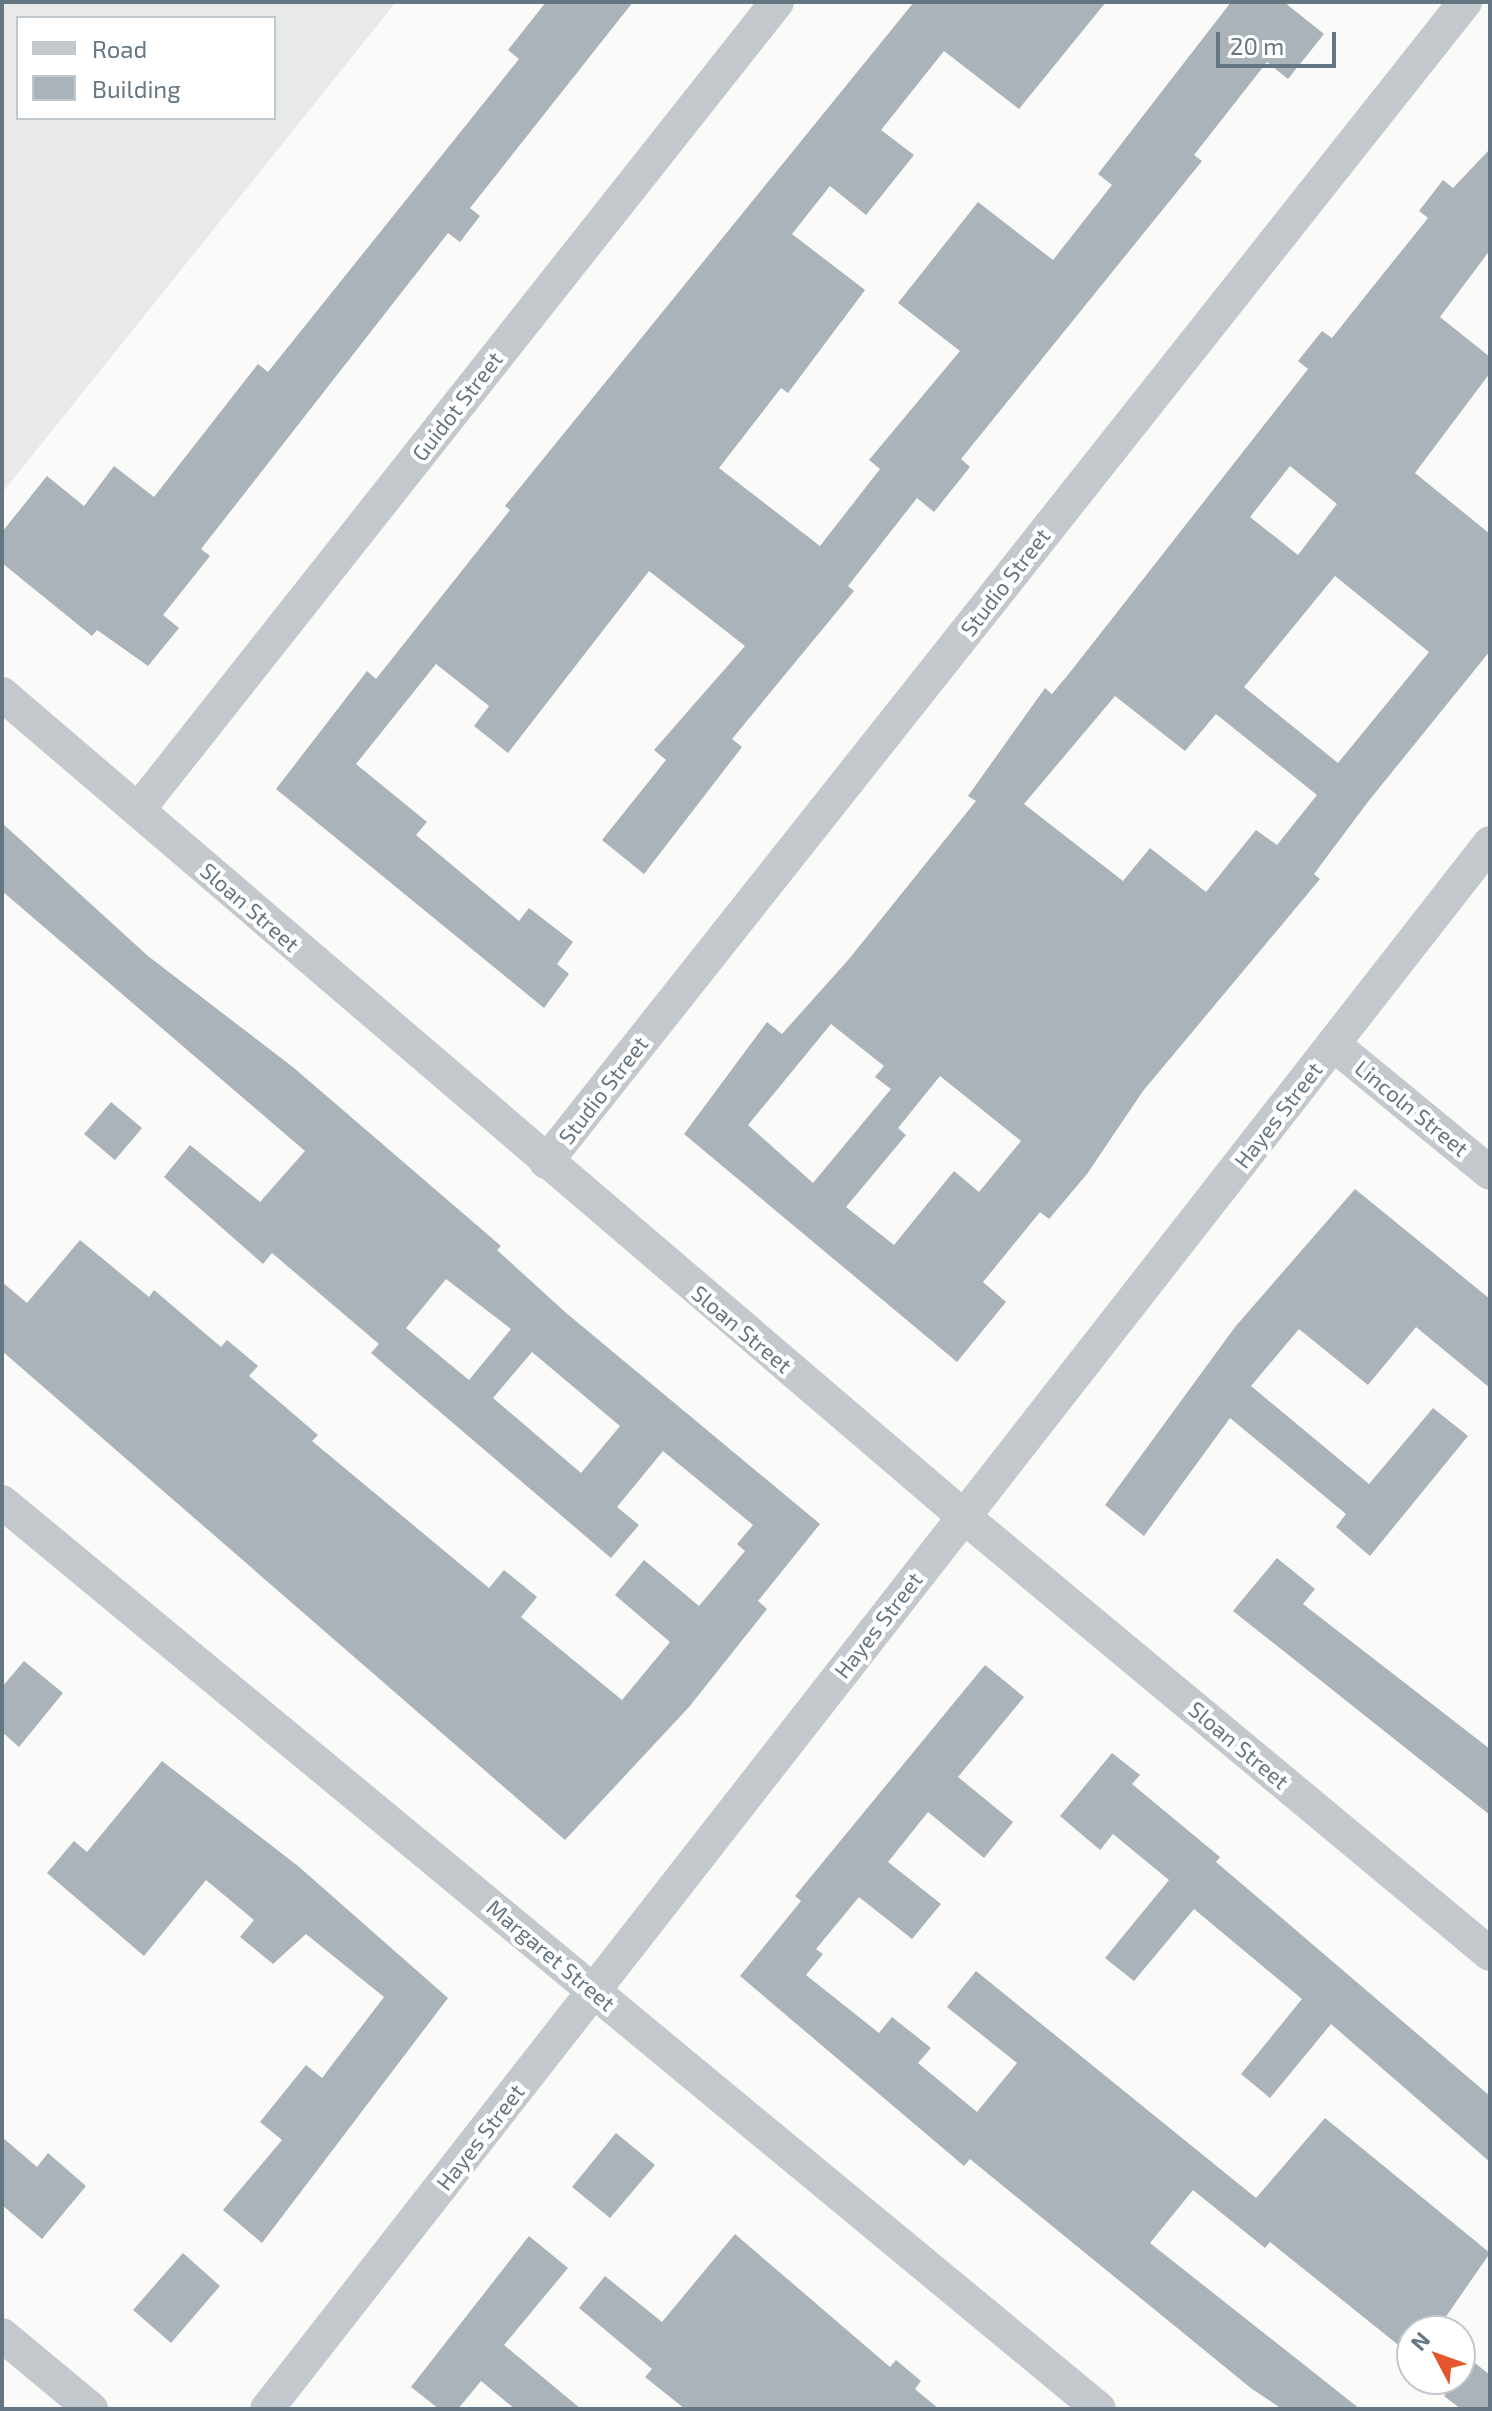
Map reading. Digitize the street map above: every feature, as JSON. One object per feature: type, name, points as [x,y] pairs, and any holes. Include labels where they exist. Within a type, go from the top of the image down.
[{"type":"street","name":"Guidot Street","points":[[138,810],[777,2]]},
{"type":"street","name":"Studio Street","points":[[546,1162],[1465,2]]},
{"type":"street","name":"Sloan Street","points":[[2,694],[963,1516],[1490,1954]]},
{"type":"street","name":"Hayes Street","points":[[267,2409],[1490,843]]},
{"type":"street","name":"Lincoln Street","points":[[1333,1044],[1490,1173]]},
{"type":"street","name":"Margaret Street","points":[[2,1502],[1099,2409]]},
{"type":"street","points":[[2,2335],[91,2409]]},
{"type":"shaded area","points":[[2,2],[396,2],[2,493]]},
{"type":"building","points":[[546,2],[633,2],[470,208],[480,216],[460,242],[448,233],[201,549],[210,556],[163,615],[179,628],[148,666],[97,630],[92,636],[2,563],[2,532],[47,476],[84,506],[114,466],[154,497],[258,364],[268,372],[519,59],[508,50]]},
{"type":"building","points":[[914,2],[1106,2],[1019,109],[944,51],[881,130],[914,155],[866,215],[830,186],[792,234],[865,290],[788,393],[781,388],[719,468],[820,546],[880,469],[869,460],[960,351],[898,303],[978,202],[1053,260],[1112,185],[1098,174],[1231,2],[1284,2],[1324,34],[1288,79],[1267,62],[1194,155],[1202,161],[961,459],[970,467],[934,512],[917,498],[848,586],[854,591],[732,739],[742,747],[644,874],[602,840],[666,760],[654,750],[745,646],[649,571],[508,753],[474,726],[489,706],[436,664],[356,764],[427,822],[416,835],[519,921],[529,908],[573,942],[557,964],[569,974],[544,1008],[276,789],[367,671],[376,679],[510,510],[505,506]]},
{"type":"building","points":[[1490,149],[1490,250],[1440,317],[1490,357],[1490,373],[1415,473],[1490,534],[1490,651],[1314,874],[1320,879],[1143,1091],[1087,1174],[1049,1219],[1040,1212],[983,1282],[1006,1302],[957,1362],[684,1134],[767,1022],[782,1034],[849,959],[976,801],[968,796],[1045,688],[1052,694],[1071,671],[1308,369],[1298,361],[1322,331],[1332,338],[1428,218],[1419,211],[1443,180],[1453,188]],"holes":[[[1290,466],[1337,504],[1298,555],[1250,517]],[[1335,576],[1429,652],[1338,763],[1244,687]],[[1115,696],[1185,751],[1216,714],[1317,795],[1277,845],[1256,830],[1206,892],[1150,848],[1123,881],[1024,804]],[[831,1024],[884,1066],[875,1077],[891,1089],[813,1183],[748,1125]],[[940,1076],[1021,1141],[979,1192],[954,1171],[894,1245],[846,1207],[906,1135],[898,1128]]]},
{"type":"building","points":[[2,823],[148,956],[294,1068],[501,1246],[497,1250],[565,1312],[820,1524],[758,1601],[767,1609],[689,1707],[565,1840],[2,1351],[2,1282],[27,1303],[80,1240],[149,1297],[154,1290],[221,1347],[227,1340],[258,1366],[249,1376],[318,1435],[312,1441],[489,1588],[504,1570],[537,1597],[521,1617],[622,1700],[670,1642],[615,1595],[644,1560],[699,1606],[745,1551],[737,1544],[753,1525],[663,1451],[617,1507],[639,1525],[611,1558],[371,1353],[379,1344],[272,1253],[263,1264],[164,1177],[190,1145],[260,1202],[305,1151],[2,891]],"holes":[[[446,1279],[511,1329],[469,1380],[406,1328]],[[532,1352],[620,1426],[581,1473],[493,1398]]]},
{"type":"building","points":[[111,1102],[142,1128],[115,1160],[84,1134]]},
{"type":"building","points":[[1355,1189],[1490,1299],[1490,1388],[1416,1327],[1368,1385],[1299,1329],[1251,1386],[1369,1484],[1433,1408],[1468,1436],[1370,1556],[1336,1527],[1346,1514],[1230,1418],[1144,1536],[1105,1505],[1235,1327]]},
{"type":"building","points":[[1277,1558],[1315,1589],[1303,1604],[1490,1749],[1490,1815],[1233,1611]]},
{"type":"building","points":[[24,1661],[63,1693],[19,1747],[2,1732],[2,1687]]},
{"type":"building","points":[[985,1665],[1024,1697],[958,1777],[1013,1822],[984,1858],[928,1812],[888,1862],[941,1904],[912,1939],[859,1897],[816,1949],[823,1954],[806,1975],[879,2033],[892,2017],[931,2048],[918,2063],[977,2112],[1017,2063],[947,2007],[976,1971],[1256,2198],[1325,2118],[1490,2253],[1447,2315],[1396,2315],[1396,2343],[1270,2242],[1265,2248],[1193,2190],[1150,2243],[1360,2409],[1282,2409],[1252,2389],[970,2159],[964,2166],[740,1976],[801,1901],[795,1896]]},
{"type":"building","points":[[1112,1753],[1140,1775],[1132,1784],[1220,1857],[1216,1862],[1490,2096],[1490,2162],[1331,2024],[1270,2098],[1241,2074],[1302,1999],[1194,1909],[1134,1981],[1105,1958],[1169,1880],[1113,1834],[1100,1850],[1060,1816]]},
{"type":"building","points":[[162,1761],[298,1866],[448,1998],[262,2243],[223,2210],[282,2140],[260,2122],[306,2065],[322,2078],[384,1997],[306,1934],[273,1964],[240,1937],[254,1920],[206,1880],[144,1956],[47,1873],[74,1841],[87,1852]]},
{"type":"building","points":[[616,2133],[655,2165],[610,2218],[572,2187]]},
{"type":"building","points":[[2,2137],[37,2167],[48,2153],[86,2186],[42,2239],[2,2205]]},
{"type":"building","points":[[735,2234],[890,2367],[896,2360],[921,2381],[915,2389],[939,2409],[685,2409],[645,2377],[652,2369],[579,2308],[605,2276],[662,2322]]},
{"type":"building","points":[[529,2236],[568,2268],[504,2345],[581,2409],[515,2409],[481,2381],[458,2409],[439,2409],[411,2387]]},
{"type":"building","points":[[183,2253],[220,2286],[171,2343],[133,2310]]},
{"type":"building","points":[[1476,2364],[1490,2375],[1490,2409],[1461,2409],[1444,2396],[1476,2395]]}]
